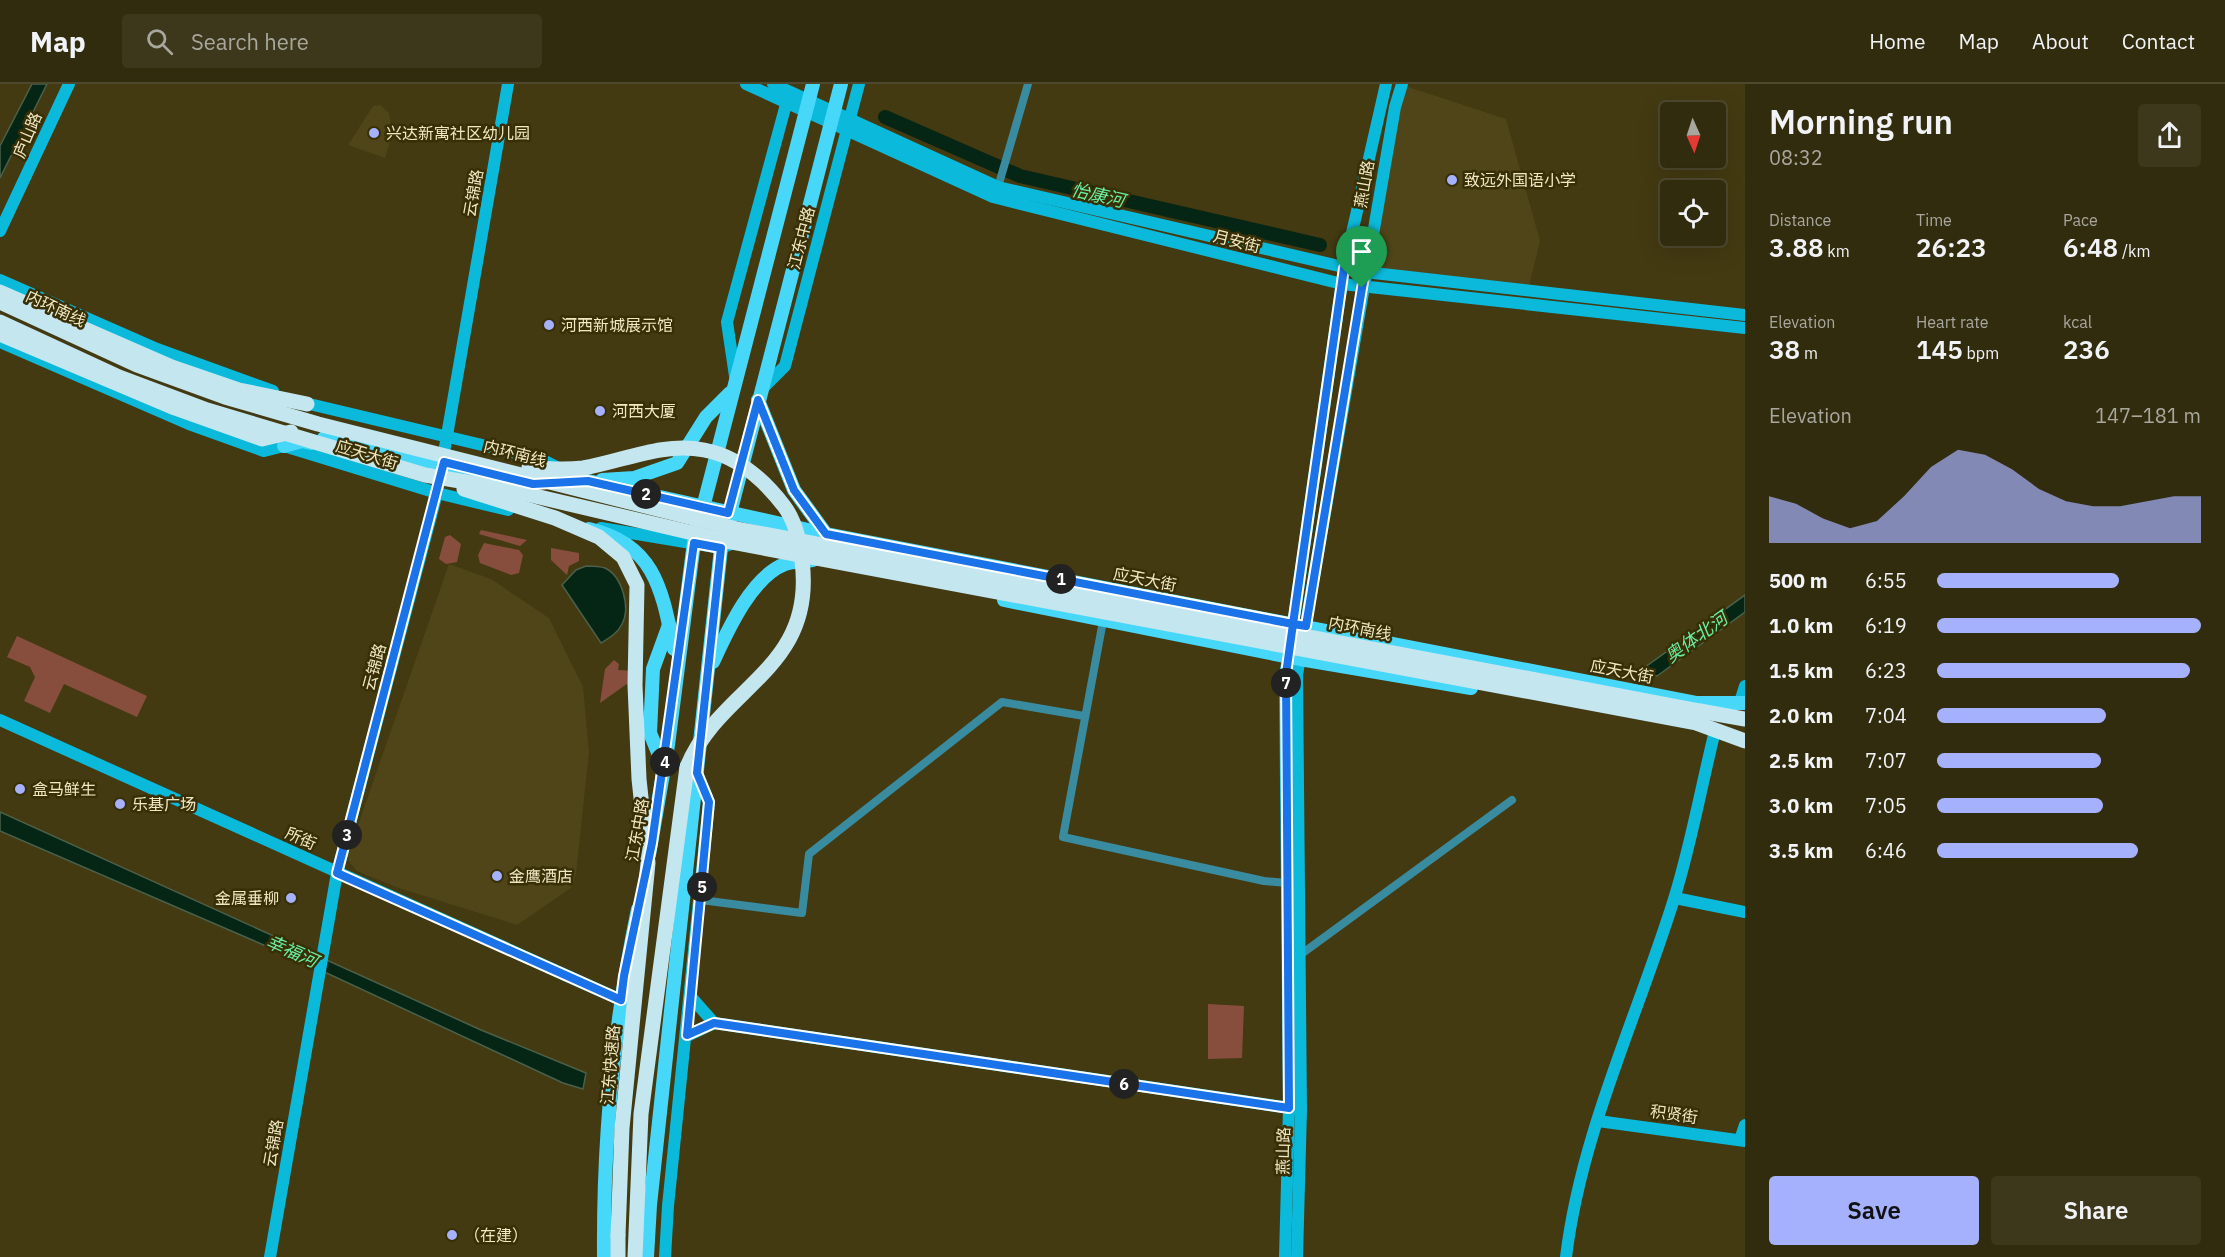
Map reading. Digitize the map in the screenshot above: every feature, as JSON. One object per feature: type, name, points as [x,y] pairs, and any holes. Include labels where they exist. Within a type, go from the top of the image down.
[{"type":"highway","points":[[0,292],[132,351],[240,390],[307,404]]},
{"type":"highway","name":"内环南线","points":[[0,302],[137,365],[225,397],[448,463],[541,477],[638,506],[737,529],[1698,712],[1745,732]]},
{"type":"highway","name":"内环南线","points":[[0,322],[119,377],[207,410],[424,475],[501,488],[731,542],[1745,719]]},
{"type":"highway","points":[[0,333],[175,408],[262,439],[297,430]]},
{"type":"highway","points":[[448,463],[545,469],[583,468],[655,450],[680,448],[705,450],[732,460],[770,488],[787,510],[797,531],[805,581],[799,617],[778,657],[713,724],[695,749],[641,1114],[635,1257]]},
{"type":"highway","name":"江东快速路","points":[[424,475],[555,518],[599,537],[623,557],[637,585],[639,779],[648,863],[622,1128],[618,1257]]},
{"type":"highway","points":[[1698,712],[1744,708]]},
{"type":"highway","points":[[1698,712],[1745,739]]},
{"type":"main road","name":"江东中路","points":[[604,1257],[604,1198],[624,976],[652,843],[694,543],[735,376],[813,84]]},
{"type":"main road","name":"江东中路","points":[[647,1257],[692,770],[707,675],[721,548],[728,513],[841,84]]},
{"type":"main road","name":"应天大街","points":[[0,310],[135,372],[221,403],[724,533],[740,541],[815,560],[1103,621],[1295,658],[1715,731],[1745,739]]},
{"type":"main road","name":"应天大街","points":[[0,316],[133,376],[220,407],[297,430],[533,484],[588,481],[826,534],[1300,625],[1698,712]]},
{"type":"main road","points":[[588,481],[634,478],[676,463],[706,417],[732,391]]},
{"type":"main road","points":[[759,396],[794,490],[826,534]]},
{"type":"main road","points":[[284,446],[302,441],[448,463]]},
{"type":"main road","points":[[557,522],[610,534],[634,549],[650,566],[669,625],[677,663]]},
{"type":"main road","points":[[707,675],[723,641],[751,594],[759,585],[785,564],[815,560]]},
{"type":"main road","points":[[664,768],[650,733],[650,722],[652,669],[669,625]]},
{"type":"street","name":"庐山路","points":[[0,231],[69,84]]},
{"type":"street","name":"云锦路","points":[[270,1257],[328,936],[337,873],[437,493],[448,463],[449,436],[508,84]]},
{"type":"street","points":[[746,84],[789,92]]},
{"type":"street","points":[[773,84],[789,92]]},
{"type":"street","name":"江东中路","points":[[759,396],[786,366],[859,84]]},
{"type":"street","points":[[998,186],[1028,84]]},
{"type":"street","name":"燕山路","points":[[1285,1257],[1295,1109],[1300,955],[1295,658],[1344,268],[1386,84]]},
{"type":"street","name":"燕山路","points":[[1300,625],[1395,106],[1402,84]]},
{"type":"street","name":"月安街","points":[[789,92],[808,105],[993,197],[1342,284],[1362,288],[1745,328]]},
{"type":"street","name":"江东中路","points":[[735,376],[727,322],[789,92]]},
{"type":"street","points":[[848,124],[998,186],[1344,268],[1745,315]]},
{"type":"street","name":"应天大街","points":[[0,280],[157,349],[307,404],[541,459],[588,481]]},
{"type":"street","name":"应天大街","points":[[0,342],[189,424],[264,451],[284,446],[437,493],[557,522],[721,548]]},
{"type":"street","points":[[721,548],[740,541]]},
{"type":"street","points":[[1103,621],[1063,837],[1264,881],[1287,883]]},
{"type":"street","name":"燕山路","points":[[1295,658],[1286,674],[1287,883],[1295,1109],[1297,1257]]},
{"type":"street","points":[[1744,708],[1745,686]]},
{"type":"street","points":[[701,900],[802,912],[809,854],[1002,702],[1084,716]]},
{"type":"street","name":"所街","points":[[0,720],[621,1000]]},
{"type":"street","points":[[1566,1257],[1574,1205],[1598,1120],[1674,898],[1715,731]]},
{"type":"street","name":"江东中路","points":[[665,1257],[668,1206],[701,900],[709,802],[692,770]]},
{"type":"street","points":[[1300,955],[1512,800]]},
{"type":"street","points":[[1674,898],[1745,912]]},
{"type":"street","points":[[691,997],[714,1023]]},
{"type":"street","points":[[687,1035],[714,1023],[1295,1109]]},
{"type":"street","name":"积贤街","points":[[1598,1120],[1743,1140]]},
{"type":"street","points":[[1743,1140],[1745,1125]]},
{"type":"shaded area","name":"致远外国语小学","points":[[1402,85],[1506,119],[1540,241],[1528,290],[1365,272]]},
{"type":"shaded area","name":"兴达新寓社区幼儿园","points":[[380,105],[389,113],[391,126],[391,139],[385,158],[348,145],[373,106]]},
{"type":"shaded area","points":[[481,530],[527,540],[520,546],[479,534]]},
{"type":"shaded area","points":[[450,535],[461,544],[457,562],[446,564],[439,559],[445,537]]},
{"type":"shaded area","points":[[484,543],[519,550],[523,555],[519,573],[511,575],[480,563],[478,555]]},
{"type":"shaded area","points":[[551,548],[579,553],[579,561],[569,566],[567,575],[551,560]]},
{"type":"shaded area","points":[[449,564],[491,579],[549,618],[583,687],[589,752],[576,873],[571,888],[517,925],[396,887],[357,871],[349,862],[348,854]]},
{"type":"shaded area","points":[[17,636],[147,696],[137,717],[64,684],[50,713],[24,701],[35,677],[30,667],[7,657]]},
{"type":"shaded area","points":[[614,660],[619,664],[618,670],[636,671],[638,676],[600,703],[605,669]]},
{"type":"shaded area","points":[[1208,1004],[1244,1006],[1242,1058],[1208,1059]]},
{"type":"water","points":[[32,84],[47,84],[0,178],[0,146]]},
{"type":"water","points":[[586,566],[603,567],[611,572],[620,585],[625,601],[625,617],[620,627],[601,643],[562,585],[576,570]]},
{"type":"water","name":"奥体北河","points":[[1745,595],[1745,612],[1657,676],[1650,675],[1644,668]]},
{"type":"water","name":"幸福河","points":[[0,812],[481,1030],[586,1073],[583,1089],[563,1083],[303,962],[0,831]]},
{"type":"waterway","name":"怡康河","points":[[885,117],[1020,176],[1320,245]]},
{"type":"place","name":"兴达新寓社区幼儿园","points":[[374,133]]},
{"type":"place","name":"致远外国语小学","points":[[1452,180]]},
{"type":"place","name":"河西新城展示馆","points":[[549,325]]},
{"type":"place","name":"河西大厦","points":[[600,411]]},
{"type":"place","name":"盒马鲜生","points":[[20,789]]},
{"type":"place","name":"乐基广场","points":[[120,804]]},
{"type":"place","name":"金鹰酒店","points":[[497,876]]},
{"type":"place","name":"金属垂柳","points":[[291,898]]},
{"type":"place","name":"（在建）","points":[[452,1235]]},
{"type":"route","points":[[1362,288],[1306,626],[1293,624],[826,534],[806,510],[794,490],[784,470],[758,400],[728,513],[588,481],[533,484],[444,462],[337,873],[621,1000],[652,843],[668,745],[694,543],[721,548],[697,773],[709,802],[687,1035],[714,1023],[1289,1108],[1286,674],[1293,624],[1344,268],[1365,272],[1362,288]]}]
